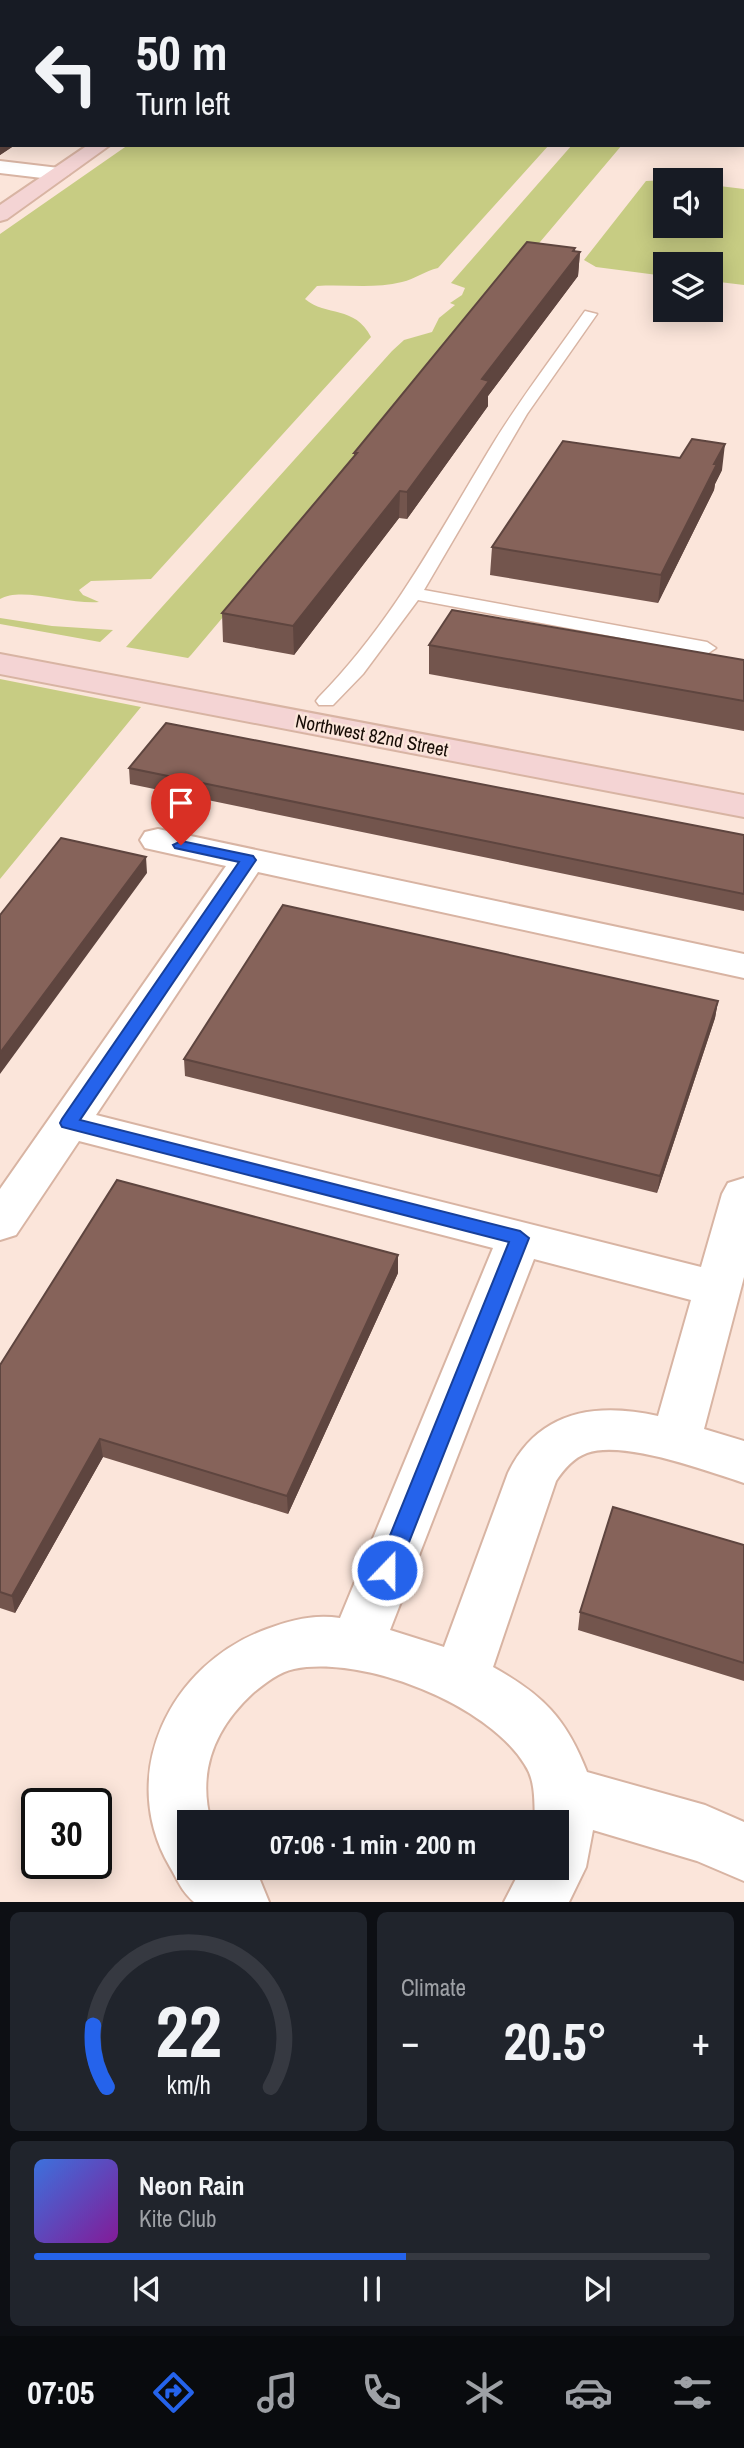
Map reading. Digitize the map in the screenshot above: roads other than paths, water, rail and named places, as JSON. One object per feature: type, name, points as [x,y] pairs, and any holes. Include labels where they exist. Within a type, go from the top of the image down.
[{"type":"street","points":[[0,215],[99,147]]},
{"type":"street","points":[[0,185],[51,151]]},
{"type":"street","points":[[0,167],[59,174]]},
{"type":"street","name":"Northwest 82nd Street","points":[[0,640],[744,780]]},
{"type":"street","name":"Northwest 82nd Street","points":[[0,664],[744,806]]},
{"type":"street","points":[[158,840],[744,966]]},
{"type":"street","points":[[0,1223],[248,860]]},
{"type":"street","points":[[68,1123],[718,1289]]},
{"type":"street","points":[[675,1443],[744,1194]]},
{"type":"street","points":[[356,1647],[520,1238]]},
{"type":"street","points":[[461,1678],[533,1473],[553,1447],[578,1433],[611,1428],[744,1462]]},
{"type":"street","points":[[179,1810],[176,1788],[183,1748],[198,1715],[225,1682],[250,1662],[282,1648],[319,1641],[410,1660],[461,1678],[510,1704],[532,1725],[553,1755],[564,1794],[565,1810]]},
{"type":"street","points":[[564,1794],[731,1839]]},
{"type":"street","points":[[214,1880],[238,1902]]},
{"type":"street","points":[[535,1902],[548,1880]]},
{"type":"lane","points":[[326,701],[355,675],[415,594],[519,415],[590,314]]},
{"type":"lane","points":[[415,594],[707,649]]}]
